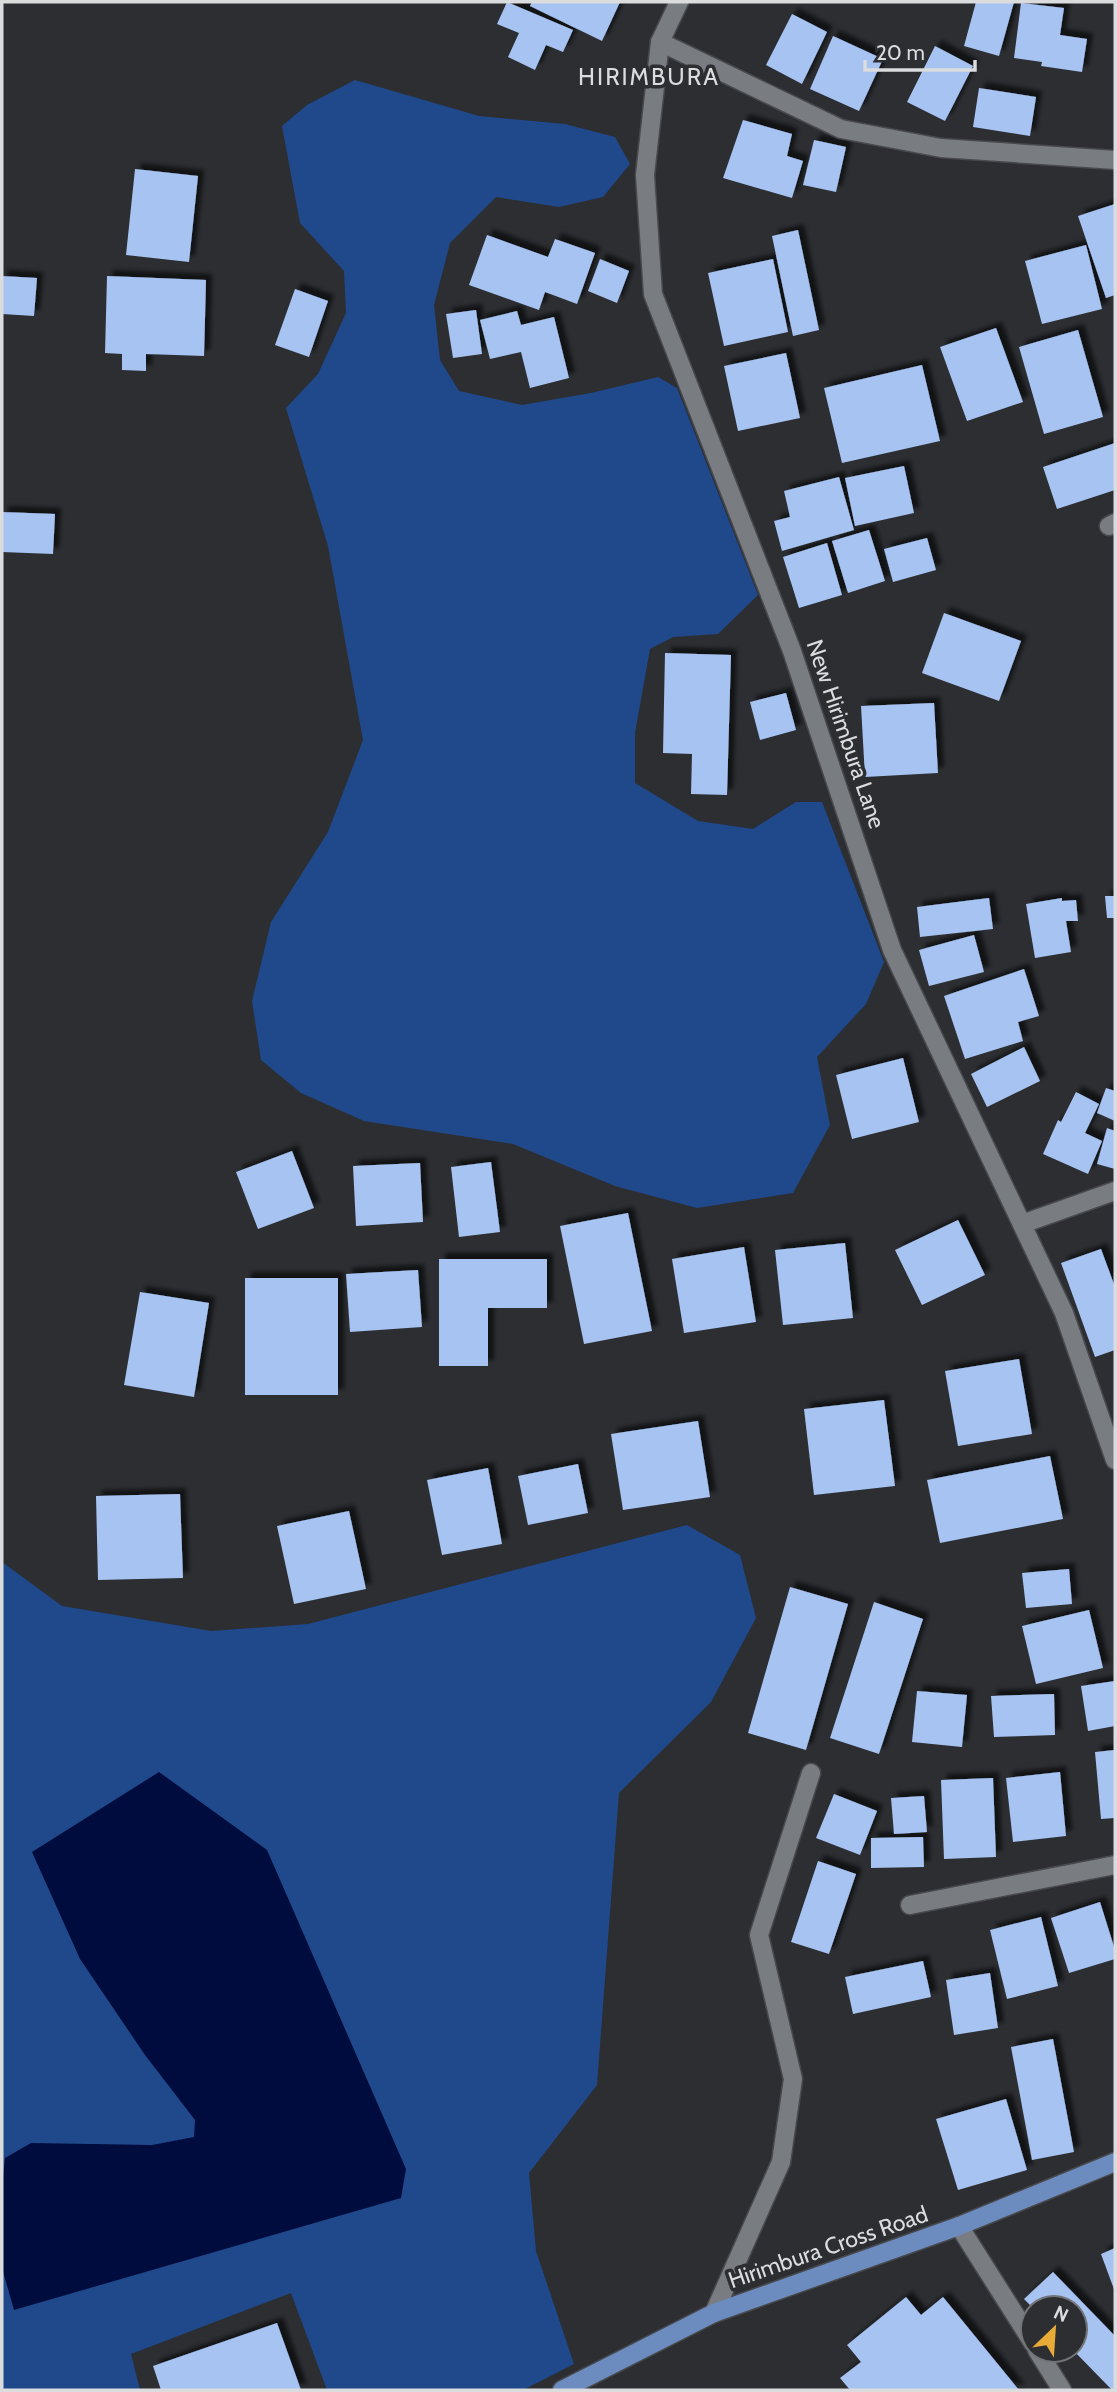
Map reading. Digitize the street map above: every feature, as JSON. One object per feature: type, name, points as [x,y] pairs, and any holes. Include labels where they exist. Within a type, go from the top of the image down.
[{"type":"main road","name":"Hirimbura Cross Road","points":[[562,2390],[714,2313],[959,2227],[1115,2162]]},
{"type":"street","name":"New Hirimbura Lane","points":[[679,2],[660,42],[645,175],[653,294],[792,651],[892,950],[1064,1313],[1115,1460]]},
{"type":"street","points":[[660,42],[841,129],[941,148],[1115,160]]},
{"type":"street","points":[[1022,1224],[1115,1191]]},
{"type":"street","points":[[714,2313],[781,2162],[793,2079],[759,1935],[811,1773]]},
{"type":"street","points":[[910,1905],[1115,1865]]},
{"type":"street","points":[[959,2227],[1019,2321]]},
{"type":"street","points":[[1046,2364],[1062,2390]]},
{"type":"shaded area","points":[[355,80],[479,116],[565,124],[615,137],[630,164],[603,197],[559,207],[496,197],[450,243],[434,305],[440,360],[459,391],[522,405],[591,393],[658,377],[677,388],[758,595],[718,634],[673,637],[650,649],[635,733],[635,783],[698,821],[753,829],[796,802],[822,802],[884,962],[866,1004],[817,1057],[830,1125],[793,1193],[697,1208],[615,1186],[513,1144],[364,1121],[301,1093],[261,1060],[252,1001],[271,922],[328,832],[363,740],[328,546],[286,408],[318,374],[346,313],[344,271],[300,223],[282,126],[307,105]]},
{"type":"shaded area","points":[[687,1525],[740,1555],[756,1618],[711,1702],[619,1793],[597,2085],[529,2173],[536,2251],[574,2364],[523,2390],[327,2390],[291,2293],[131,2354],[140,2390],[2,2390],[2,1562],[62,1606],[211,1631],[308,1624]]},
{"type":"shaded area","points":[[159,1772],[267,1850],[406,2169],[401,2198],[14,2310],[2,2268],[2,2186],[5,2158],[31,2143],[152,2145],[194,2137],[195,2120],[145,2055],[80,1959],[32,1852]]},
{"type":"building","points":[[507,2],[573,30],[563,52],[546,45],[535,70],[508,57],[519,33],[497,24]]},
{"type":"building","points":[[532,2],[620,2],[602,41],[530,6]]},
{"type":"building","points":[[976,2],[1014,2],[999,56],[964,46]]},
{"type":"building","points":[[1021,3],[1064,8],[1060,35],[1087,39],[1082,72],[1041,66],[1042,62],[1014,58]]},
{"type":"building","points":[[792,14],[827,32],[802,84],[766,65]]},
{"type":"building","points":[[833,36],[883,59],[859,111],[810,89]]},
{"type":"building","points":[[935,46],[973,66],[945,121],[907,102]]},
{"type":"building","points":[[979,88],[1036,97],[1030,136],[973,127]]},
{"type":"building","points":[[743,120],[792,134],[787,156],[803,161],[792,198],[723,178]]},
{"type":"building","points":[[814,140],[846,147],[836,192],[803,185]]},
{"type":"building","points":[[135,169],[198,176],[189,262],[126,255]]},
{"type":"building","points":[[1115,204],[1115,295],[1106,298],[1078,216]]},
{"type":"building","points":[[798,230],[819,330],[793,336],[772,236]]},
{"type":"building","points":[[487,235],[548,257],[555,239],[595,253],[577,304],[545,292],[539,310],[469,285]]},
{"type":"building","points":[[1086,245],[1102,309],[1042,324],[1025,261]]},
{"type":"building","points":[[600,259],[629,271],[617,303],[588,291]]},
{"type":"building","points":[[773,259],[788,332],[724,346],[708,273]]},
{"type":"building","points":[[2,276],[37,278],[34,316],[2,314]]},
{"type":"building","points":[[107,276],[206,280],[204,356],[146,354],[146,371],[122,370],[122,354],[105,353]]},
{"type":"building","points":[[295,289],[328,301],[309,357],[275,345]]},
{"type":"building","points":[[476,310],[482,354],[453,358],[446,314]]},
{"type":"building","points":[[517,311],[521,325],[554,317],[569,378],[530,388],[521,352],[490,359],[480,320]]},
{"type":"building","points":[[996,328],[1023,402],[967,421],[940,347]]},
{"type":"building","points":[[1078,330],[1103,417],[1044,434],[1019,347]]},
{"type":"building","points":[[786,353],[800,418],[738,431],[724,366]]},
{"type":"building","points":[[922,365],[940,441],[842,463],[824,388]]},
{"type":"building","points":[[1115,443],[1115,490],[1057,509],[1043,467]]},
{"type":"building","points":[[904,466],[914,513],[855,526],[845,478]]},
{"type":"building","points":[[839,477],[854,530],[782,551],[774,521],[790,517],[784,491]]},
{"type":"building","points":[[2,512],[55,514],[53,554],[2,552]]},
{"type":"building","points":[[869,530],[885,581],[848,593],[832,541]]},
{"type":"building","points":[[927,538],[936,570],[893,582],[884,549]]},
{"type":"building","points":[[827,543],[842,595],[799,608],[783,557]]},
{"type":"building","points":[[944,613],[1021,641],[999,701],[922,673]]},
{"type":"building","points":[[665,653],[731,655],[727,795],[691,794],[692,754],[663,753]]},
{"type":"building","points":[[786,693],[796,730],[760,740],[750,702]]},
{"type":"building","points":[[934,703],[938,773],[865,777],[861,706]]},
{"type":"building","points":[[1105,896],[1115,896],[1115,918],[1107,918]]},
{"type":"building","points":[[989,898],[993,929],[920,937],[917,907]]},
{"type":"building","points":[[1062,898],[1062,901],[1076,900],[1078,921],[1066,921],[1071,952],[1035,958],[1026,904]]},
{"type":"building","points":[[974,935],[984,972],[929,986],[919,950]]},
{"type":"building","points":[[1024,969],[1039,1016],[1018,1022],[1023,1041],[965,1059],[944,996]]},
{"type":"building","points":[[1024,1047],[1040,1081],[987,1107],[971,1074]]},
{"type":"building","points":[[903,1058],[919,1122],[852,1139],[836,1075]]},
{"type":"building","points":[[1106,1088],[1115,1091],[1115,1121],[1097,1113]]},
{"type":"building","points":[[1076,1092],[1099,1104],[1085,1133],[1102,1141],[1088,1174],[1043,1154],[1058,1120],[1061,1122]]},
{"type":"building","points":[[1107,1128],[1115,1131],[1115,1169],[1097,1164]]},
{"type":"building","points":[[292,1151],[314,1208],[258,1229],[236,1172]]},
{"type":"building","points":[[491,1162],[500,1232],[459,1237],[451,1167]]},
{"type":"building","points":[[420,1163],[423,1222],[356,1226],[353,1166]]},
{"type":"building","points":[[628,1213],[652,1331],[584,1344],[560,1226]]},
{"type":"building","points":[[958,1220],[985,1275],[922,1305],[895,1250]]},
{"type":"building","points":[[845,1243],[853,1318],[783,1325],[775,1250]]},
{"type":"building","points":[[744,1247],[756,1322],[684,1333],[672,1259]]},
{"type":"building","points":[[1101,1249],[1115,1287],[1115,1350],[1095,1357],[1061,1263]]},
{"type":"building","points":[[439,1259],[547,1259],[547,1308],[488,1308],[488,1366],[439,1366]]},
{"type":"building","points":[[418,1270],[422,1327],[350,1332],[346,1274]]},
{"type":"building","points":[[245,1278],[338,1278],[338,1395],[245,1395]]},
{"type":"building","points":[[140,1292],[209,1303],[194,1397],[124,1385]]},
{"type":"building","points":[[1019,1359],[1032,1434],[958,1446],[945,1371]]},
{"type":"building","points":[[884,1400],[895,1486],[814,1495],[804,1409]]},
{"type":"building","points":[[698,1421],[710,1497],[623,1510],[611,1434]]},
{"type":"building","points":[[1050,1456],[1063,1519],[940,1543],[927,1480]]},
{"type":"building","points":[[578,1464],[588,1513],[528,1525],[518,1476]]},
{"type":"building","points":[[488,1468],[502,1544],[442,1555],[427,1480]]},
{"type":"building","points":[[180,1494],[183,1578],[98,1580],[96,1496]]},
{"type":"building","points":[[349,1511],[366,1589],[294,1604],[277,1526]]},
{"type":"building","points":[[1069,1569],[1072,1604],[1026,1608],[1022,1573]]},
{"type":"building","points":[[790,1587],[848,1604],[806,1750],[748,1733]]},
{"type":"building","points":[[874,1602],[923,1619],[879,1754],[830,1738]]},
{"type":"building","points":[[1089,1610],[1103,1668],[1036,1684],[1022,1626]]},
{"type":"building","points":[[1115,1681],[1115,1726],[1088,1731],[1081,1686]]},
{"type":"building","points":[[917,1691],[967,1695],[962,1747],[912,1742]]},
{"type":"building","points":[[1054,1694],[1055,1735],[994,1737],[991,1696]]},
{"type":"building","points":[[1115,1750],[1115,1818],[1101,1819],[1095,1752]]},
{"type":"building","points":[[1060,1772],[1066,1836],[1013,1842],[1006,1778]]},
{"type":"building","points":[[993,1778],[996,1857],[944,1859],[941,1780]]},
{"type":"building","points":[[834,1794],[877,1811],[860,1855],[816,1838]]},
{"type":"building","points":[[924,1796],[927,1832],[894,1834],[891,1798]]},
{"type":"building","points":[[923,1837],[924,1867],[871,1868],[871,1838]]},
{"type":"building","points":[[818,1861],[856,1874],[829,1954],[791,1942]]},
{"type":"building","points":[[1100,1902],[1115,1950],[1115,1959],[1069,1973],[1051,1918]]},
{"type":"building","points":[[1041,1917],[1058,1986],[1007,1999],[990,1930]]},
{"type":"building","points":[[923,1961],[931,1997],[853,2014],[845,1977]]},
{"type":"building","points":[[990,1973],[998,2028],[954,2035],[946,1980]]},
{"type":"building","points":[[1053,2039],[1074,2152],[1032,2160],[1011,2047]]},
{"type":"building","points":[[1006,2099],[1027,2170],[958,2190],[936,2119]]},
{"type":"building","points":[[1115,2248],[1115,2292],[1101,2254]]},
{"type":"building","points":[[1053,2272],[1074,2294],[1029,2294]]},
{"type":"building","points":[[906,2297],[921,2315],[943,2297],[1019,2390],[850,2390],[840,2378],[861,2362],[847,2345]]},
{"type":"building","points":[[1089,2309],[1115,2336],[1115,2390],[1087,2364],[1089,2364]]},
{"type":"building","points":[[277,2323],[301,2390],[161,2390],[153,2366]]},
{"type":"district","name":"HIRIMBURA","points":[[649,76]]}]
